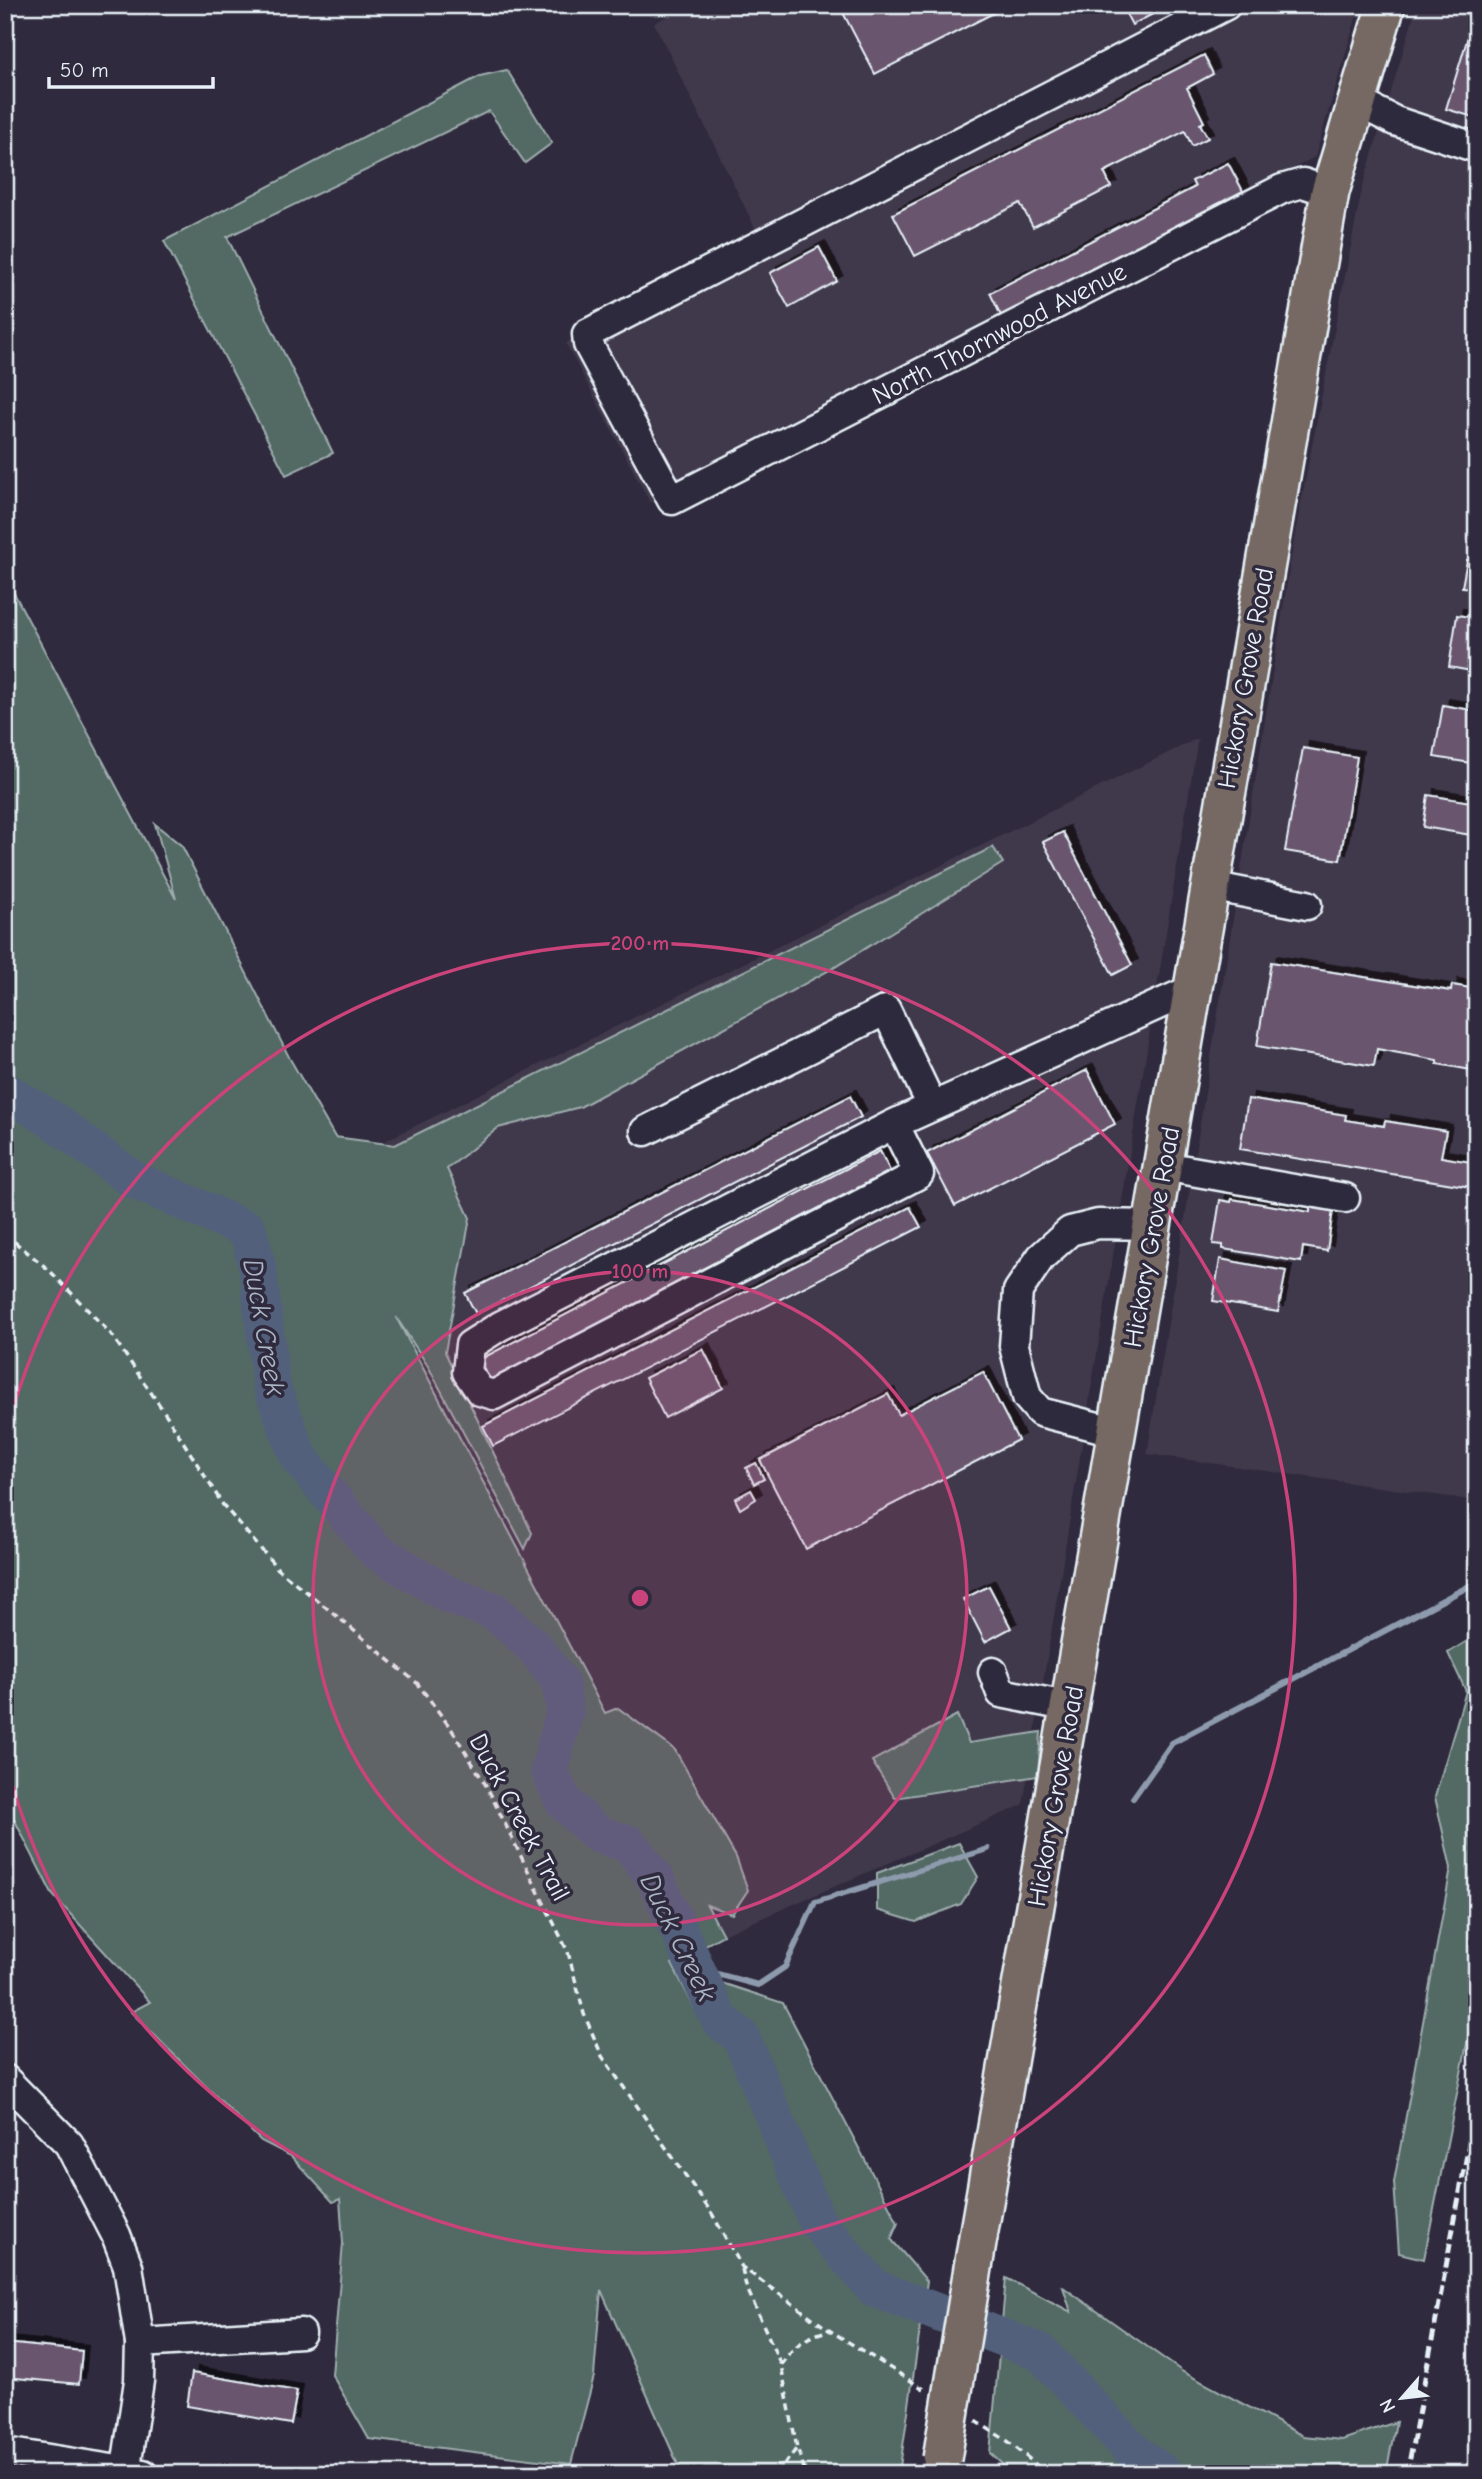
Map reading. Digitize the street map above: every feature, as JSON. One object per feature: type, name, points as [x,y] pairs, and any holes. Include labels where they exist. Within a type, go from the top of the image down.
[{"type":"main road","name":"Hickory Grove Road","points":[[941,2466],[978,2237],[1330,192],[1386,5]]},
{"type":"street","name":"North Thornwood Avenue","points":[[1226,5],[587,334],[588,344],[672,500],[1282,188],[1303,183],[1330,192]]},
{"type":"street","points":[[1357,102],[1395,121],[1477,148]]},
{"type":"street","points":[[1210,886],[1307,905]]},
{"type":"street","points":[[894,1124],[919,1174],[494,1395],[480,1391],[467,1372],[470,1345],[500,1326],[894,1124],[1193,989]]},
{"type":"street","points":[[645,1131],[886,1010],[932,1106]]},
{"type":"street","points":[[1163,1166],[1345,1198]]},
{"type":"street","points":[[1118,1432],[1040,1412],[1027,1397],[1014,1346],[1018,1291],[1041,1257],[1070,1231],[1098,1224],[1153,1225]]},
{"type":"street","points":[[993,1672],[1001,1693],[1070,1707]]},
{"type":"street","points":[[5,2079],[69,2144],[116,2235],[128,2266],[140,2343],[131,2473],[5,2452]]},
{"type":"street","points":[[140,2343],[301,2333]]},
{"type":"path","name":"Duck Creek Trail","points":[[5,1234],[49,1270],[111,1334],[223,1505],[278,1569],[418,1684],[452,1730],[487,1787],[568,1952],[584,2014],[602,2056],[711,2212],[742,2267],[829,2330],[804,2340],[790,2350],[780,2365]]},
{"type":"path","points":[[742,2267],[746,2286],[780,2365],[797,2448],[806,2474]]},
{"type":"path","points":[[777,2474],[797,2448]]},
{"type":"shaded area","points":[[688,5],[1360,5],[1315,157],[650,503],[566,344],[602,308],[756,230],[654,23]]},
{"type":"shaded area","points":[[1417,5],[1477,5],[1477,1501],[1147,1454],[1295,533],[1362,188]]},
{"type":"shaded area","points":[[1198,738],[1023,1805],[723,1935],[320,1173]]},
{"type":"green space","points":[[507,70],[552,143],[525,163],[489,111],[227,237],[333,453],[286,475],[164,241],[480,76]]},
{"type":"green space","points":[[5,576],[176,899],[155,824],[182,846],[290,1059],[335,1137],[395,1145],[993,847],[1003,863],[837,966],[580,1107],[498,1128],[447,1169],[470,1218],[445,1352],[532,1533],[525,1549],[428,1366],[396,1317],[605,1713],[618,1708],[675,1750],[736,1857],[748,1890],[732,1914],[707,1905],[723,1935],[672,1964],[695,2009],[779,2106],[752,2040],[697,1991],[713,1980],[783,2003],[898,2223],[891,2239],[927,2281],[899,2474],[682,2474],[601,2290],[594,2376],[571,2464],[369,2439],[332,2375],[343,2243],[340,2199],[333,2202],[291,2156],[261,2141],[131,2012],[150,2002],[52,1894],[5,1801]]},
{"type":"green space","points":[[1477,1635],[1477,1993],[1424,2259],[1399,2253],[1394,2182],[1451,1868],[1435,1797],[1466,1691],[1448,1653]]},
{"type":"green space","points":[[957,1715],[969,1743],[1041,1732],[1038,1776],[895,1798],[872,1761]]},
{"type":"green space","points":[[959,1843],[978,1877],[961,1904],[916,1922],[877,1910],[877,1873]]},
{"type":"green space","points":[[1006,2278],[1071,2312],[1063,2287],[1183,2372],[1303,2436],[1342,2440],[1396,2422],[1386,2474],[1013,2474],[990,2453]]},
{"type":"building","points":[[839,5],[1009,5],[875,74]]},
{"type":"building","points":[[1110,5],[1170,5],[1132,25],[1122,6],[1112,10]]},
{"type":"building","points":[[1477,7],[1477,118],[1446,109]]},
{"type":"building","points":[[1204,55],[1213,74],[1187,88],[1204,122],[1200,124],[1208,138],[1192,146],[1185,131],[1104,172],[1111,187],[1033,227],[1020,203],[915,256],[893,214]]},
{"type":"building","points":[[1228,163],[1243,191],[1001,316],[990,293],[1195,187],[1192,181]]},
{"type":"building","points":[[819,247],[837,281],[789,308],[770,273]]},
{"type":"building","points":[[1467,560],[1477,562],[1477,589],[1462,587]]},
{"type":"building","points":[[1457,615],[1477,618],[1477,672],[1449,667]]},
{"type":"building","points":[[1443,705],[1477,711],[1477,764],[1434,757]]},
{"type":"building","points":[[1303,748],[1357,757],[1340,860],[1285,851]]},
{"type":"building","points":[[1428,795],[1477,803],[1477,836],[1423,827]]},
{"type":"building","points":[[1063,832],[1132,965],[1113,975],[1043,842]]},
{"type":"building","points":[[1271,962],[1451,991],[1452,985],[1477,989],[1477,1071],[1437,1064],[1437,1060],[1377,1049],[1374,1066],[1257,1046]]},
{"type":"building","points":[[1087,1070],[1115,1124],[955,1206],[927,1153]]},
{"type":"building","points":[[850,1096],[861,1117],[476,1314],[465,1293]]},
{"type":"building","points":[[1248,1099],[1346,1115],[1345,1120],[1384,1126],[1385,1121],[1446,1131],[1441,1157],[1477,1163],[1477,1188],[1240,1149]]},
{"type":"building","points":[[880,1151],[890,1171],[490,1380],[479,1360]]},
{"type":"building","points":[[1232,1199],[1310,1212],[1310,1206],[1333,1210],[1327,1251],[1303,1247],[1301,1262],[1223,1249],[1223,1245],[1213,1244],[1220,1200],[1231,1202]]},
{"type":"building","points":[[910,1207],[921,1227],[493,1446],[483,1426]]},
{"type":"building","points":[[1220,1259],[1286,1271],[1278,1312],[1213,1301]]},
{"type":"building","points":[[703,1349],[723,1388],[665,1418],[645,1378]]},
{"type":"building","points":[[983,1372],[1018,1440],[806,1549],[760,1460],[888,1394],[899,1415]]},
{"type":"building","points":[[756,1463],[764,1479],[754,1484],[746,1468]]},
{"type":"building","points":[[751,1490],[756,1499],[740,1509],[735,1499]]},
{"type":"building","points":[[989,1586],[1011,1628],[985,1642],[963,1599]]},
{"type":"building","points":[[5,2343],[82,2351],[79,2384],[5,2377]]},
{"type":"building","points":[[192,2373],[297,2391],[291,2424],[187,2406]]},
{"type":"waterway","name":"Duck Creek","points":[[5,1091],[54,1121],[132,1179],[248,1230],[258,1270],[271,1384],[299,1458],[376,1551],[449,1595],[494,1611],[535,1648],[560,1682],[565,1711],[549,1769],[563,1801],[597,1834],[629,1844],[655,1878],[719,2019],[741,2037],[817,2222],[874,2288],[1040,2352],[1135,2453],[1164,2474]]},
{"type":"waterway","points":[[1133,1798],[1172,1743],[1477,1582]]},
{"type":"waterway","points":[[695,1968],[758,1985],[785,1967],[815,1902],[988,1849]]},
{"type":"railway","points":[[1407,2474],[1477,2101]]}]
